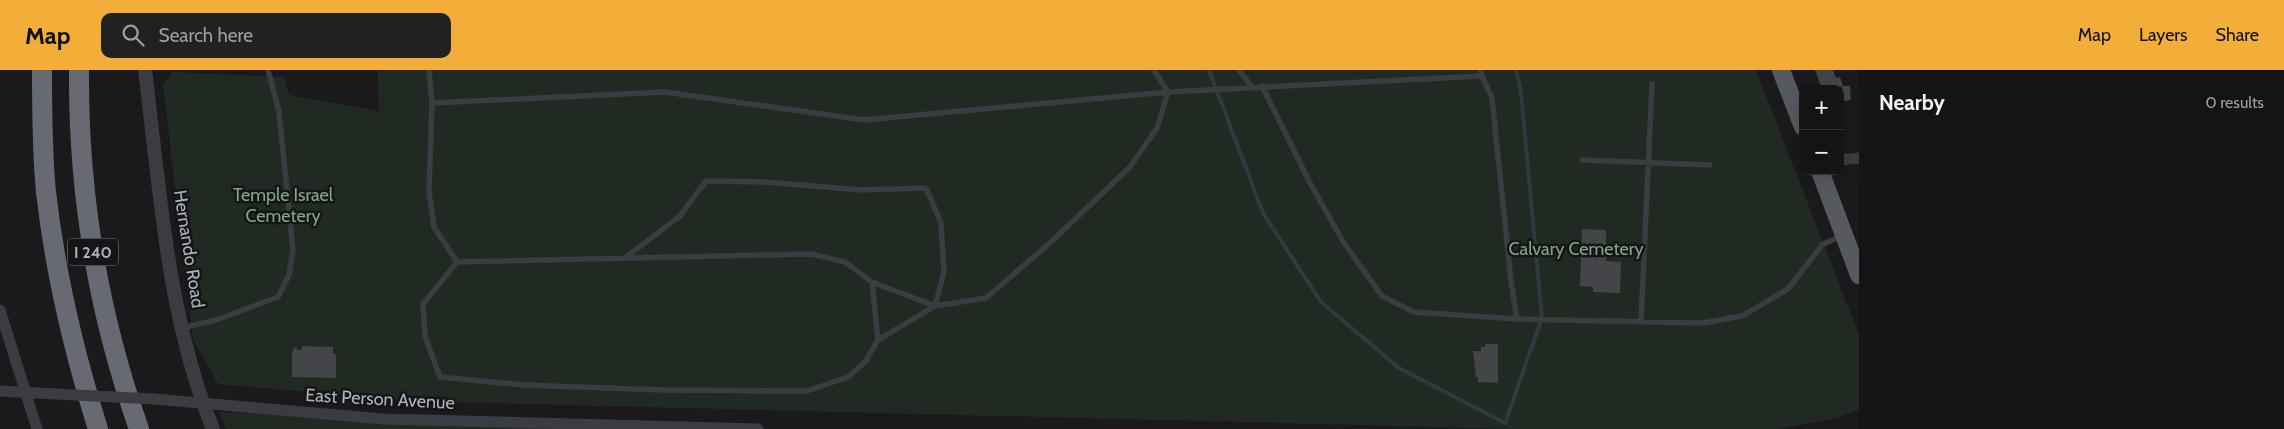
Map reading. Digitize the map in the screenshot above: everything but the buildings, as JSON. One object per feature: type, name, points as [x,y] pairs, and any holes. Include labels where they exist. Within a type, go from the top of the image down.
[{"type":"highway","name":"I 240","points":[[42,70],[46,189],[52,234],[69,322],[98,429]]},
{"type":"highway","name":"I 240","points":[[79,70],[81,155],[86,213],[104,314],[138,429]]},
{"type":"main road","points":[[1781,70],[1799,117]]},
{"type":"main road","points":[[1822,175],[1859,275]]},
{"type":"street","name":"Hernando Road","points":[[145,70],[171,273],[182,328],[203,403],[213,429]]},
{"type":"street","points":[[1844,160],[1859,158]]},
{"type":"street","points":[[0,310],[37,429]]},
{"type":"street","name":"East Person Avenue","points":[[0,391],[154,399],[384,419],[758,429]]},
{"type":"lane","points":[[182,328],[216,320],[278,297],[289,276],[293,250],[279,112],[268,70]]},
{"type":"lane","points":[[429,70],[432,103],[429,192],[434,227],[456,262]]},
{"type":"lane","points":[[936,306],[872,282],[845,262],[811,254],[456,262],[422,304],[425,336],[440,378],[523,385],[664,390],[807,391],[848,378],[865,362],[878,340],[936,306],[986,298],[1051,242],[1130,167],[1157,128],[1168,92],[1154,70]]},
{"type":"lane","points":[[1239,70],[1251,86]]},
{"type":"lane","points":[[432,103],[665,92],[864,120],[1198,89],[1481,73],[1492,98],[1511,281],[1517,318]]},
{"type":"lane","points":[[1641,322],[1652,84]]},
{"type":"lane","points":[[1262,86],[1310,183],[1344,243],[1382,296],[1414,312],[1517,318],[1703,323],[1742,316],[1788,289],[1823,244],[1844,235]]},
{"type":"lane","points":[[1582,160],[1710,165]]},
{"type":"lane","points":[[625,258],[680,216],[706,181],[766,182],[861,190],[926,188],[941,223],[944,272],[936,306]]},
{"type":"lane","points":[[872,282],[878,340]]},
{"type":"green space","name":"Calvary Cemetery","points":[[377,70],[1756,70],[1859,335],[1859,409],[1837,418],[1779,429],[1514,429],[410,401],[218,384],[193,339],[163,85],[173,72],[284,77],[289,95],[379,111]]},
{"type":"green space","points":[[219,412],[663,429],[226,429]]},
{"type":"waterway","points":[[1209,70],[1263,213],[1321,302],[1399,368],[1505,423],[1542,318],[1521,93],[1516,70]]},
{"type":"park label","name":"Temple Israel Cemetery","points":[[283,205]]}]
